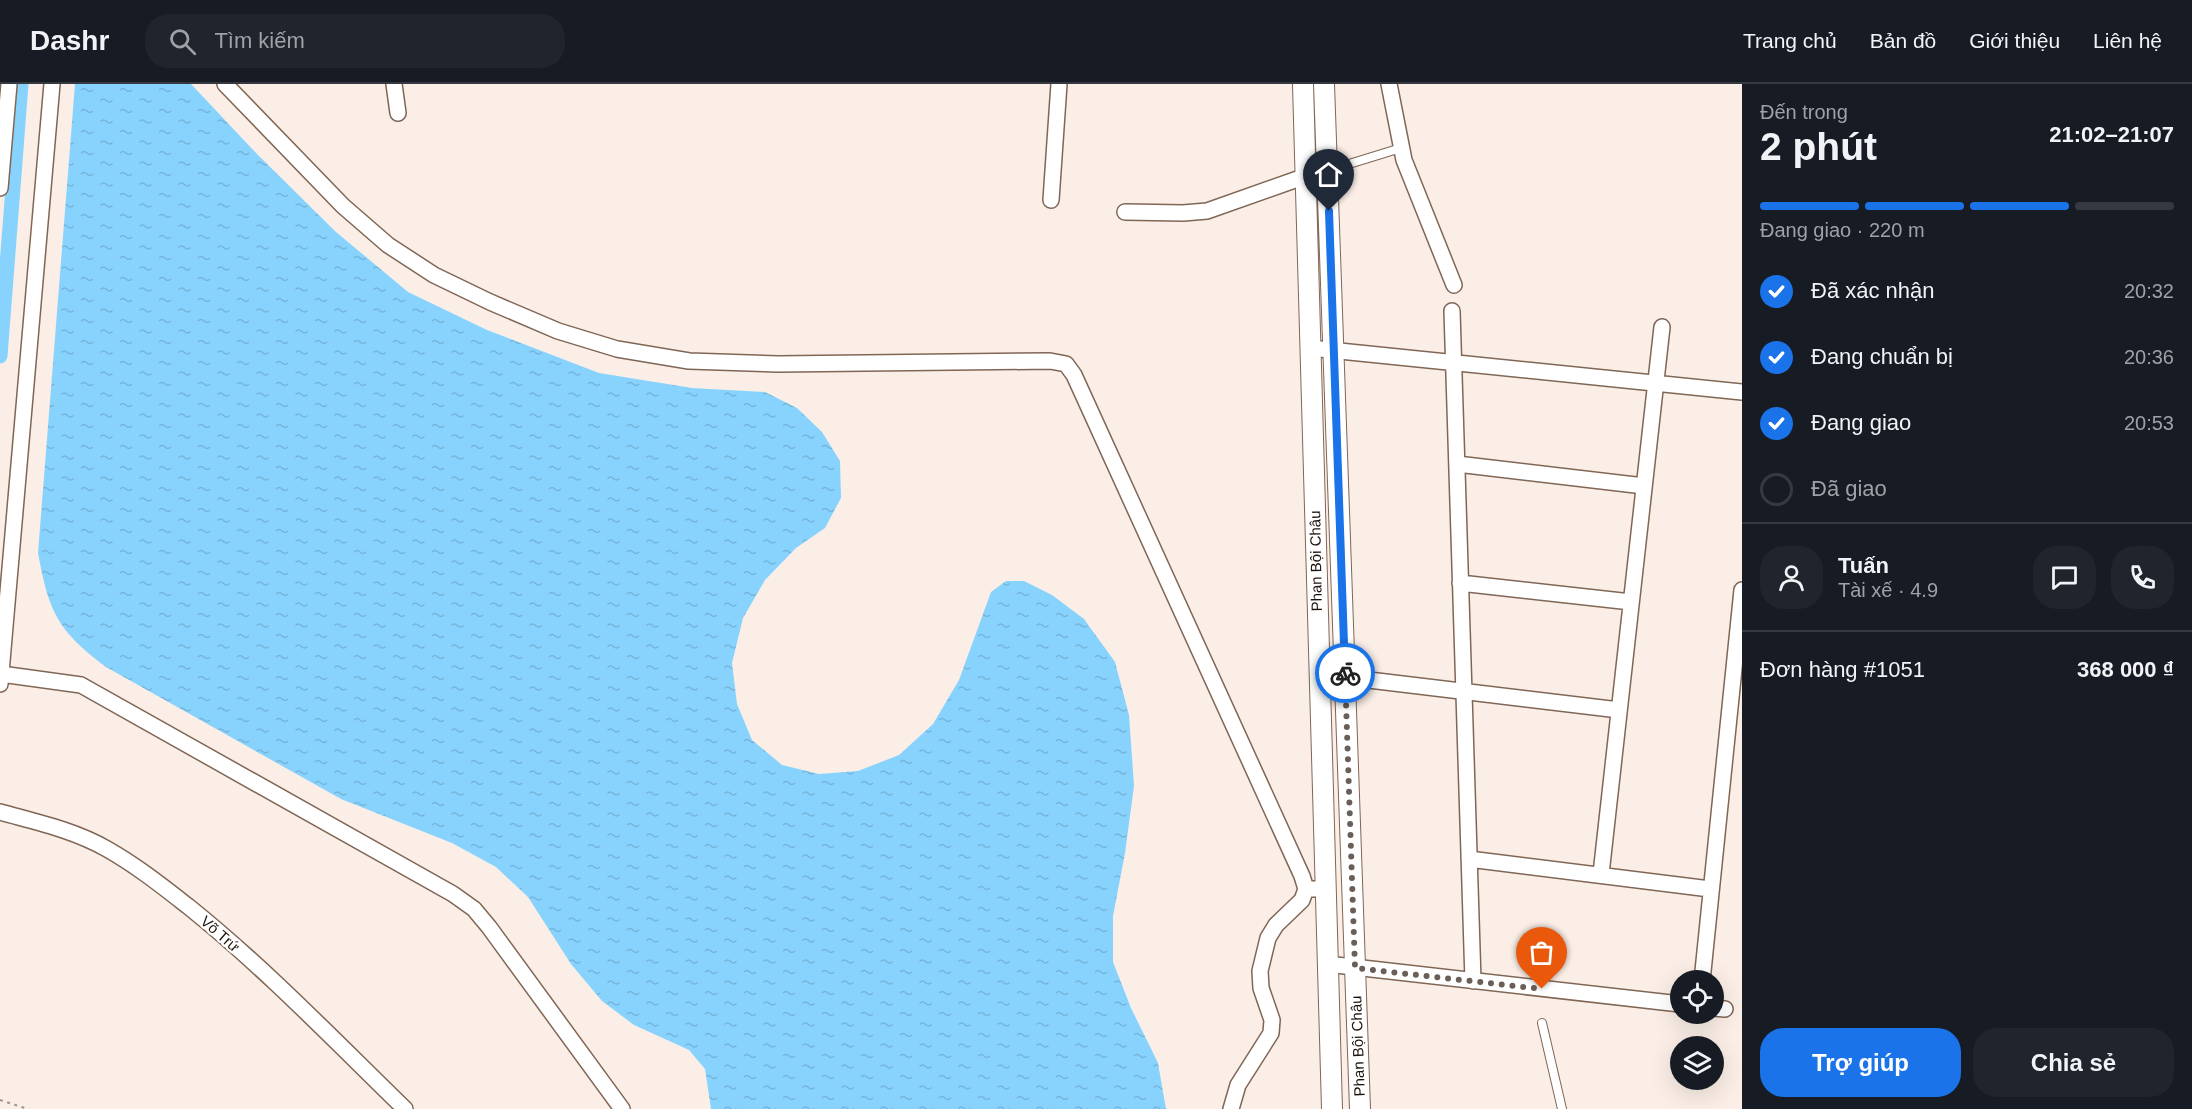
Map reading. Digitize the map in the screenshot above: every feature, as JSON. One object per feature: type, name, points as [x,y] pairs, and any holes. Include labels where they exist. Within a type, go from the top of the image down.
[{"type":"street","points":[[0,188],[9,84]]},
{"type":"street","points":[[52,84],[0,679],[81,685],[453,894],[474,909],[489,927],[622,1109]]},
{"type":"street","points":[[225,84],[343,206],[388,245],[434,276],[558,331],[617,349],[689,361],[778,364],[1050,362],[1066,364],[1079,386],[1302,876],[1315,889],[1276,924],[1268,938],[1262,962],[1261,988],[1272,1020],[1271,1033],[1238,1085],[1231,1109]]},
{"type":"street","points":[[394,84],[398,113]]},
{"type":"street","points":[[1051,200],[1059,84]]},
{"type":"street","name":"Phan Bội Châu","points":[[1303,84],[1319,674],[1315,889],[1327,964],[1332,1109]]},
{"type":"street","name":"Phan Bội Châu","points":[[1324,84],[1360,1109]]},
{"type":"street","points":[[1389,84],[1401,148],[1412,182],[1454,285]]},
{"type":"street","points":[[1125,212],[1207,211],[1306,176]]},
{"type":"street","points":[[1452,311],[1473,981]]},
{"type":"street","points":[[1601,874],[1662,327]]},
{"type":"street","points":[[1310,348],[1742,392]]},
{"type":"street","points":[[1456,464],[1644,486]]},
{"type":"street","points":[[1460,583],[1631,602]]},
{"type":"street","points":[[1703,970],[1710,888],[1736,700],[1742,590]]},
{"type":"street","points":[[1319,674],[1619,710]]},
{"type":"street","name":"Võ Trứ","points":[[0,812],[69,832],[107,849],[144,872],[264,972],[405,1109]]},
{"type":"street","points":[[1469,859],[1710,888]]},
{"type":"street","points":[[1327,964],[1670,1003]]},
{"type":"lane","points":[[1327,164],[1349,164],[1401,148]]},
{"type":"lane","points":[[1542,1023],[1562,1109]]},
{"type":"path","points":[[0,1100],[28,1109]]},
{"type":"water","points":[[75,84],[191,84],[258,155],[336,232],[408,292],[487,330],[599,373],[692,388],[765,392],[797,408],[822,432],[840,461],[841,498],[825,528],[796,548],[765,580],[743,618],[732,663],[737,704],[752,740],[782,765],[819,774],[858,771],[899,755],[933,724],[959,680],[991,592],[1006,581],[1024,581],[1052,595],[1084,619],[1115,662],[1129,715],[1134,786],[1113,916],[1113,962],[1131,1008],[1158,1063],[1166,1109],[711,1109],[705,1069],[689,1050],[634,1025],[602,1001],[571,964],[528,897],[496,867],[452,843],[341,799],[106,667],[76,642],[51,605],[38,553]]},
{"type":"waterway","points":[[0,356],[21,84]]},
{"type":"way so far","points":[[1345,673],[1355,968],[1542,989]]},
{"type":"route","points":[[1329,211],[1345,673]]}]
